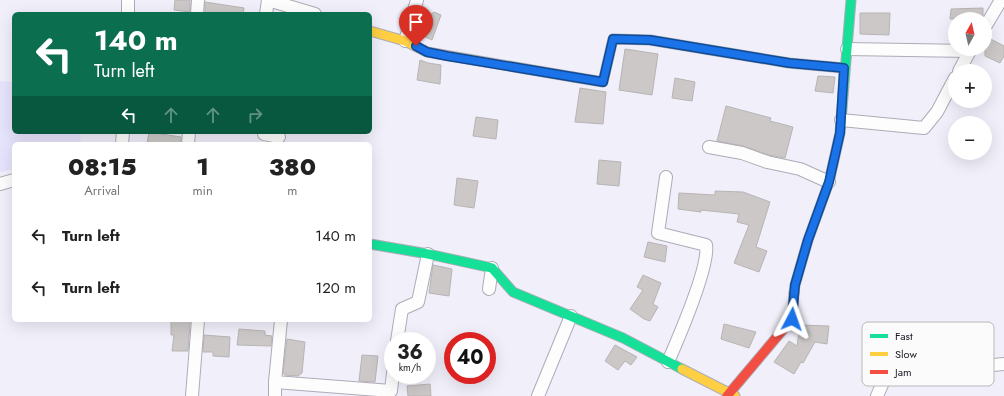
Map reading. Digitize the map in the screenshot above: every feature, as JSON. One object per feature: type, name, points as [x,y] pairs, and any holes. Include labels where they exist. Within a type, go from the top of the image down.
[{"type":"street","points":[[128,0],[128,12]]},
{"type":"street","points":[[197,12],[198,0]]},
{"type":"street","points":[[266,12],[268,0],[308,12]]},
{"type":"street","points":[[405,41],[417,0]]},
{"type":"street","points":[[372,244],[428,254],[492,268],[513,292],[623,338],[730,395],[792,319],[795,285],[808,240],[829,182],[840,133],[844,68],[851,0]]},
{"type":"street","points":[[992,15],[1001,0]]},
{"type":"street","points":[[372,32],[405,41],[427,52],[603,82],[613,39],[650,40],[789,63],[844,68]]},
{"type":"street","points":[[847,49],[948,50]]},
{"type":"street","points":[[841,120],[924,128],[937,112],[948,91]]},
{"type":"street","points":[[264,137],[279,137]]},
{"type":"street","points":[[709,147],[742,153],[767,162],[800,169],[829,182]]},
{"type":"street","points":[[666,177],[658,233],[706,245],[707,250],[704,269],[680,336],[668,362]]},
{"type":"street","points":[[0,184],[12,181]]},
{"type":"street","points":[[398,332],[402,309],[418,302],[428,254]]},
{"type":"street","points":[[489,289],[492,268]]},
{"type":"street","points":[[538,396],[571,316]]},
{"type":"street","points":[[192,396],[198,322]]},
{"type":"street","points":[[275,396],[281,322]]},
{"type":"street","points":[[994,365],[1004,364]]},
{"type":"street","points":[[275,382],[391,391],[392,384]]},
{"type":"street","points":[[877,396],[881,386]]},
{"type":"shaded area","points":[[0,81],[12,82],[12,134],[81,134],[80,142],[12,142],[12,169],[0,172]]},
{"type":"building","points":[[175,0],[190,0],[190,12],[174,10]]},
{"type":"building","points":[[205,2],[244,8],[243,12],[205,12]]},
{"type":"building","points":[[983,8],[983,12],[951,12],[951,9]]},
{"type":"building","points":[[434,12],[441,15],[432,40],[418,34],[418,23],[419,20],[422,21]]},
{"type":"building","points":[[860,13],[890,13],[889,35],[860,34]]},
{"type":"building","points":[[992,40],[1004,46],[1004,56],[1000,63],[985,56],[992,56]]},
{"type":"building","points":[[625,49],[658,54],[652,95],[619,90]]},
{"type":"building","points":[[420,60],[441,65],[440,84],[417,80]]},
{"type":"building","points":[[818,76],[835,77],[833,93],[815,91]]},
{"type":"building","points":[[675,78],[695,82],[692,101],[672,98]]},
{"type":"building","points":[[580,88],[606,92],[603,124],[575,122]]},
{"type":"building","points":[[726,106],[771,118],[770,121],[793,127],[785,158],[769,155],[743,146],[717,141]]},
{"type":"building","points":[[476,117],[498,120],[496,139],[473,136]]},
{"type":"building","points":[[149,134],[162,134],[181,137],[181,142],[147,142]]},
{"type":"building","points":[[599,160],[621,162],[619,186],[597,184]]},
{"type":"building","points":[[457,178],[478,181],[474,208],[454,205]]},
{"type":"building","points":[[715,191],[743,192],[770,202],[756,247],[767,251],[759,272],[734,263],[749,225],[737,222],[739,214],[678,209],[679,193],[715,195]]},
{"type":"building","points":[[648,242],[667,246],[665,262],[644,257]]},
{"type":"building","points":[[433,265],[452,269],[449,296],[429,293]]},
{"type":"building","points":[[643,275],[661,283],[653,304],[658,307],[650,321],[644,319],[630,309],[643,290],[637,287]]},
{"type":"building","points":[[171,322],[190,322],[188,351],[172,351],[174,335],[171,335]]},
{"type":"building","points":[[724,324],[756,332],[749,348],[721,339]]},
{"type":"building","points":[[800,325],[829,326],[827,344],[815,342],[803,363],[801,362],[794,374],[774,362],[789,341],[797,346]]},
{"type":"building","points":[[239,329],[265,331],[265,335],[272,336],[271,346],[237,345]]},
{"type":"building","points":[[204,335],[230,337],[229,357],[213,356],[213,352],[203,352]]},
{"type":"building","points":[[287,339],[305,342],[302,373],[298,376],[285,375],[283,373]]},
{"type":"building","points":[[615,345],[637,357],[631,365],[625,361],[618,370],[605,361]]},
{"type":"building","points":[[362,355],[378,356],[375,382],[359,381]]},
{"type":"building","points":[[430,384],[431,396],[408,396],[407,386]]},
{"type":"traffic: fast","points":[[794,293],[808,240],[829,182],[840,133],[851,0]]},
{"type":"traffic: fast","points":[[573,77],[603,82],[613,39],[650,40],[789,63],[844,68]]},
{"type":"traffic: fast","points":[[372,244],[428,254],[492,268],[513,292],[623,338],[682,369]]},
{"type":"traffic: slow","points":[[372,32],[405,41],[427,52],[573,77]]},
{"type":"traffic: slow","points":[[682,369],[735,396]]},
{"type":"traffic: jam","points":[[727,396],[792,319],[794,293]]},
{"type":"route","points":[[416,46],[427,52],[447,56],[603,82],[613,39],[650,40],[789,63],[844,68],[840,133],[829,182],[808,240],[795,285],[792,319]]}]
